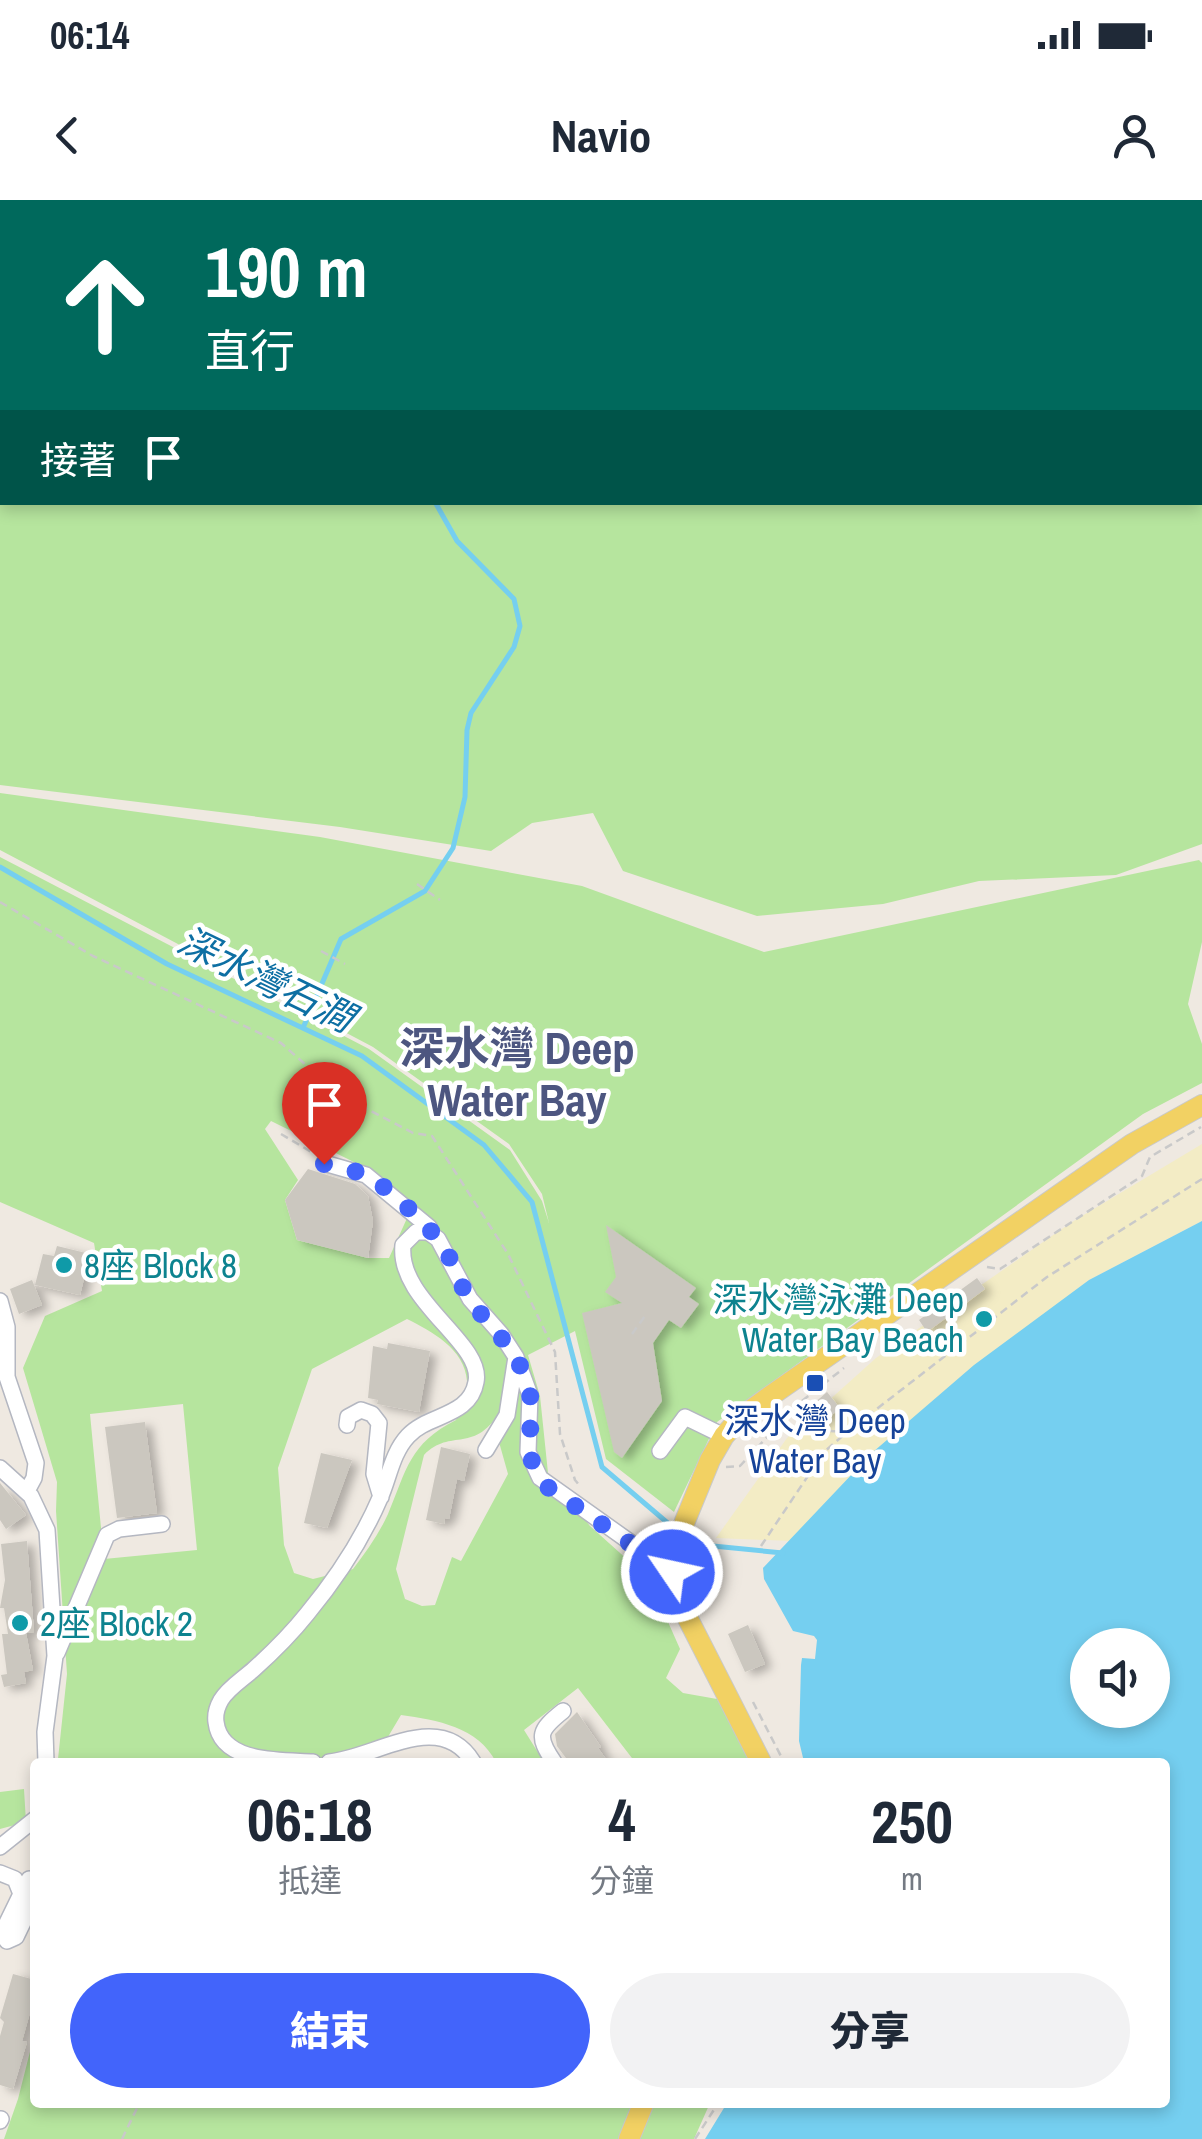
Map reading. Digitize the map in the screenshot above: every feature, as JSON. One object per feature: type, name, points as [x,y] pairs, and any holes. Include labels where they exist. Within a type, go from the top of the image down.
[{"type":"main road","points":[[759,1758],[682,1606],[672,1572],[686,1522],[724,1436],[766,1399],[1116,1155],[1202,1105]]},
{"type":"main road","points":[[629,2139],[642,2108]]},
{"type":"street","points":[[319,1158],[371,1178],[429,1227],[432,1234]]},
{"type":"street","points":[[281,1758],[240,1753],[221,1737],[216,1712],[223,1697],[282,1642],[328,1588],[357,1544],[404,1440],[419,1426],[463,1406],[476,1386],[477,1375],[469,1354],[424,1301],[406,1268],[402,1252],[406,1240],[416,1232],[438,1238],[470,1299],[516,1358],[530,1394],[528,1452],[540,1478],[672,1572]]},
{"type":"street","points":[[0,1302],[7,1327],[8,1376],[36,1463],[34,1478],[26,1491]]},
{"type":"street","points":[[486,1450],[508,1415],[516,1358]]},
{"type":"street","points":[[347,1426],[348,1416],[361,1410],[372,1414],[379,1423],[374,1474],[381,1496]]},
{"type":"street","points":[[660,1452],[685,1417],[724,1436]]},
{"type":"street","points":[[0,1468],[38,1506],[47,1530],[55,1656],[45,1732],[46,1758]]},
{"type":"street","points":[[55,1656],[107,1534],[162,1524]]},
{"type":"street","points":[[551,1758],[542,1735],[547,1724],[563,1711]]},
{"type":"street","points":[[345,1758],[434,1736],[455,1743],[469,1758]]},
{"type":"street","points":[[0,1846],[30,1823]]},
{"type":"street","points":[[0,1873],[15,1880],[20,1889],[19,1904],[2,1934],[7,1941],[16,1937],[30,1904]]},
{"type":"street","points":[[29,1879],[30,1883]]},
{"type":"path","points":[[417,884],[440,900]]},
{"type":"path","points":[[0,902],[93,956],[281,1043],[340,1095],[412,1133],[432,1136],[497,1238],[556,1352],[560,1434],[575,1480],[584,1490]]},
{"type":"path","points":[[321,950],[344,964]]},
{"type":"path","points":[[976,1266],[1000,1269],[1142,1176],[1150,1157],[1202,1127]]},
{"type":"path","points":[[281,1134],[319,1158]]},
{"type":"path","points":[[761,1546],[824,1452],[847,1432],[1048,1277],[1202,1178]]},
{"type":"path","points":[[632,1334],[645,1316]]},
{"type":"path","points":[[724,1467],[740,1466],[798,1404],[842,1370]]},
{"type":"path","points":[[779,1423],[785,1428],[847,1432]]},
{"type":"path","points":[[656,1544],[666,1521]]},
{"type":"path","points":[[754,1702],[782,1758]]},
{"type":"path","points":[[122,2139],[137,2108]]},
{"type":"path","points":[[694,2139],[715,2108]]},
{"type":"green space","points":[[0,505],[1202,505],[1202,844],[1116,875],[979,881],[883,904],[757,916],[623,871],[593,813],[532,823],[491,851],[340,827],[0,785]]},
{"type":"green space","points":[[0,793],[320,837],[582,886],[764,952],[1199,860],[1202,863],[1202,942],[1188,1004],[1202,1044],[1202,1083],[1143,1114],[717,1422],[674,1512],[606,1459],[575,1331],[528,1355],[540,1396],[548,1473],[590,1526],[649,1579],[680,1649],[666,1678],[683,1693],[717,1699],[748,1758],[632,1758],[578,1688],[524,1730],[542,1758],[493,1758],[468,1733],[401,1715],[374,1758],[58,1758],[67,1674],[57,1482],[23,1368],[45,1316],[102,1291],[94,1243],[0,1202],[0,857],[369,1049],[510,1150],[542,1201],[549,1223],[542,1194],[509,1144],[373,1047],[0,850]],"holes":[[[271,1121],[368,1169],[413,1205],[389,1258],[368,1258],[297,1240],[285,1200],[298,1180],[265,1129]],[[407,1319],[436,1335],[453,1350],[465,1370],[465,1395],[456,1420],[419,1448],[381,1529],[353,1569],[313,1579],[294,1573],[284,1545],[278,1468],[312,1369]],[[183,1404],[197,1550],[104,1559],[90,1414]],[[502,1408],[514,1414],[499,1442],[508,1474],[461,1561],[452,1557],[435,1605],[422,1606],[405,1599],[396,1569],[424,1455],[444,1443],[482,1432]]]},
{"type":"green space","points":[[24,1789],[26,1822],[0,1829],[0,1792]]},
{"type":"green space","points":[[30,2052],[30,2108],[708,2108],[694,2139],[4,2139]]},
{"type":"sand","name":"深水灣泳灘 Deep Water Bay Beach","points":[[1202,1144],[1202,1221],[1089,1280],[873,1452],[790,1541],[716,1538],[787,1438],[876,1358],[1072,1222]]},
{"type":"water","points":[[1202,1221],[1202,2139],[705,2139],[724,2108],[1170,2108],[1170,1758],[803,1758],[799,1741],[801,1665],[802,1658],[815,1659],[817,1640],[793,1631],[764,1579],[763,1568],[873,1452],[974,1365],[1089,1280]]},
{"type":"building","points":[[308,1169],[355,1184],[368,1196],[373,1221],[368,1258],[297,1240],[285,1200]]},
{"type":"building","points":[[606,1225],[696,1288],[689,1297],[699,1304],[681,1328],[669,1320],[653,1343],[662,1401],[622,1458],[614,1452],[582,1313],[622,1303],[605,1292],[616,1277]]},
{"type":"building","name":"8座 Block 8","points":[[57,1246],[90,1254],[80,1295],[35,1285],[43,1254],[54,1256]]},
{"type":"building","points":[[977,1278],[985,1289],[927,1332],[919,1320]]},
{"type":"building","points":[[32,1280],[42,1305],[19,1314],[10,1289]]},
{"type":"building","points":[[388,1343],[430,1351],[419,1412],[377,1404],[378,1400],[368,1398],[373,1346],[387,1349]]},
{"type":"building","points":[[827,1392],[840,1408],[817,1428],[804,1412]]},
{"type":"building","points":[[145,1422],[157,1513],[117,1518],[105,1427]]},
{"type":"building","points":[[441,1447],[470,1454],[464,1481],[457,1479],[449,1519],[445,1518],[444,1524],[426,1520]]},
{"type":"building","points":[[321,1453],[352,1460],[327,1528],[304,1523]]},
{"type":"building","points":[[0,1483],[26,1515],[6,1529],[0,1520]]},
{"type":"building","points":[[27,1541],[34,1632],[26,1633],[33,1670],[24,1672],[26,1683],[4,1687],[1,1675],[7,1674],[2,1634],[8,1634],[4,1608],[0,1608],[5,1580],[1,1544]]},
{"type":"building","points":[[748,1625],[765,1664],[745,1672],[728,1634]]},
{"type":"building","points":[[577,1712],[605,1758],[566,1758],[557,1746],[555,1734]]},
{"type":"building","points":[[13,1974],[30,1979],[30,2013],[22,2041],[27,2042],[13,2089],[0,2085],[0,2036],[4,2022],[0,2018]]},
{"type":"waterway","points":[[303,1028],[341,939],[425,891],[453,848],[465,797],[471,713],[514,647],[520,626],[514,599],[457,541],[437,505]]},
{"type":"waterway","name":"深水灣石澗","points":[[0,867],[167,964],[362,1056],[484,1145],[532,1202],[602,1467],[670,1525]]},
{"type":"waterway","points":[[687,1539],[703,1545],[783,1553]]},
{"type":"place","name":"8座 Block 8","points":[[64,1265]]},
{"type":"place","name":"深水灣泳灘 Deep Water Bay Beach","points":[[984,1319]]},
{"type":"place","name":"深水灣 Deep Water Bay","points":[[815,1383]]},
{"type":"place","name":"2座 Block 2","points":[[20,1623]]},
{"type":"district","name":"深水灣 Deep Water Bay","points":[[517,1073]]},
{"type":"route","points":[[324,1164],[371,1178],[438,1238],[462,1286],[501,1334],[528,1385],[528,1452],[546,1486],[672,1572]]}]
